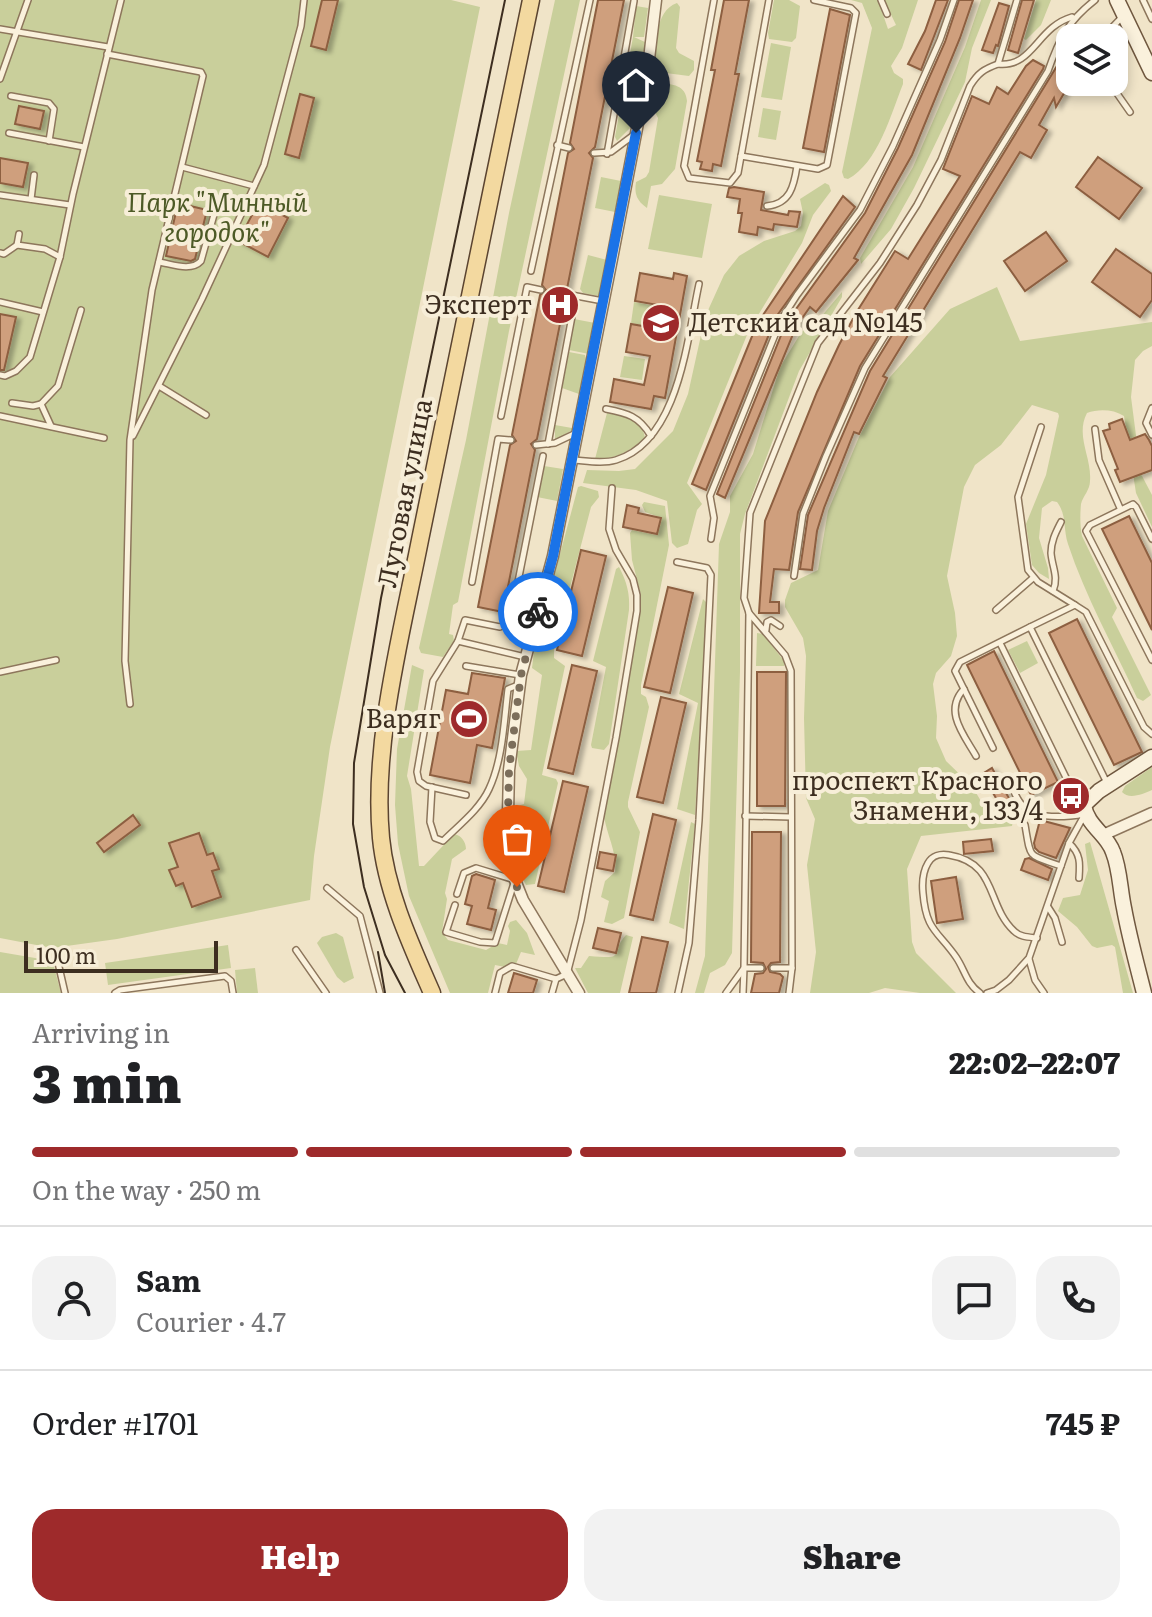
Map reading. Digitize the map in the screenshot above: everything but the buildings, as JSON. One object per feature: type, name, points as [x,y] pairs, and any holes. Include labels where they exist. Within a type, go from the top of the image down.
[{"type":"main road","name":"Луговая улица","points":[[432,993],[409,940],[381,842],[379,768],[397,657],[444,419],[531,0]]},
{"type":"main road","points":[[1117,0],[1152,73]]},
{"type":"main road","points":[[1144,993],[1115,856],[1086,806],[1108,785],[1152,757]]},
{"type":"street","points":[[579,993],[523,900],[507,856],[509,770],[525,657],[553,556],[647,76],[656,0]]},
{"type":"street","points":[[1103,835],[1152,813]]},
{"type":"lane","points":[[0,79],[28,0]]},
{"type":"lane","points":[[0,375],[16,371],[30,357],[60,257],[121,0]]},
{"type":"lane","points":[[130,440],[254,186],[271,140],[301,26],[304,0]]},
{"type":"lane","points":[[531,271],[590,0]]},
{"type":"lane","points":[[714,0],[684,170],[689,178],[730,183],[736,178],[741,156],[769,0]]},
{"type":"lane","points":[[741,156],[818,169],[829,161],[856,13],[851,8],[814,0]]},
{"type":"lane","points":[[881,0],[887,14]]},
{"type":"lane","points":[[711,539],[714,518],[710,496],[777,330],[797,295],[860,210],[893,146],[940,40],[954,0]]},
{"type":"lane","points":[[998,64],[1017,0]]},
{"type":"lane","points":[[794,576],[803,514],[865,368],[1041,83],[1066,28],[1095,0]]},
{"type":"lane","points":[[1143,0],[1152,19]]},
{"type":"lane","points":[[607,154],[634,1]]},
{"type":"lane","points":[[1115,24],[1123,16]]},
{"type":"lane","points":[[743,993],[749,613],[744,598],[750,513],[818,343],[880,263],[917,205],[941,160],[977,75],[983,69],[998,64],[1010,65],[1019,60],[1051,26],[1075,17]]},
{"type":"lane","points":[[0,29],[201,72],[203,76],[159,262],[141,353],[130,440],[125,661],[130,704]]},
{"type":"lane","points":[[11,96],[49,103],[54,109],[49,141]]},
{"type":"lane","points":[[1119,96],[1130,112]]},
{"type":"lane","points":[[9,133],[84,147]]},
{"type":"lane","points":[[594,153],[607,154],[636,133]]},
{"type":"lane","points":[[557,145],[569,148]]},
{"type":"lane","points":[[767,206],[777,205],[791,192],[797,166]]},
{"type":"lane","points":[[182,167],[254,186]]},
{"type":"lane","points":[[31,199],[34,175]]},
{"type":"lane","points":[[0,195],[70,205]]},
{"type":"lane","points":[[159,262],[197,266],[217,204],[221,201],[245,207]]},
{"type":"lane","points":[[17,245],[19,234]]},
{"type":"lane","points":[[0,253],[4,254],[17,245],[45,249],[60,257]]},
{"type":"lane","points":[[572,460],[613,460],[637,450],[651,436],[672,404],[699,284]]},
{"type":"lane","points":[[501,416],[527,287],[541,290]]},
{"type":"lane","points":[[566,294],[603,301]]},
{"type":"lane","points":[[0,302],[43,312]]},
{"type":"lane","points":[[12,403],[41,404],[58,386],[81,310]]},
{"type":"lane","points":[[548,444],[573,311]]},
{"type":"lane","points":[[159,386],[206,415]]},
{"type":"lane","points":[[41,404],[51,426]]},
{"type":"lane","points":[[1152,408],[1146,423],[1152,435]]},
{"type":"lane","points":[[606,409],[633,414],[644,423],[651,436]]},
{"type":"lane","points":[[0,416],[104,438]]},
{"type":"lane","points":[[1041,427],[1018,497],[1028,570],[1033,578],[1086,612],[1139,718],[1152,734]]},
{"type":"lane","points":[[1095,429],[1099,460],[1120,508]]},
{"type":"lane","points":[[536,445],[548,444],[577,433]]},
{"type":"lane","points":[[472,582],[498,439],[511,440]]},
{"type":"lane","points":[[466,795],[419,781],[417,772],[433,681],[458,641],[465,620],[500,627],[510,622],[543,456]]},
{"type":"lane","points":[[495,993],[500,973],[512,966],[556,979],[567,974],[581,920],[637,611],[633,579],[616,550],[609,529],[612,488]]},
{"type":"lane","points":[[1152,539],[1136,507],[1128,505],[1090,525],[1086,531],[1152,660]]},
{"type":"lane","points":[[1053,591],[1056,576],[1051,553],[1061,522]]},
{"type":"lane","points":[[677,562],[707,568],[711,575],[699,820],[689,943],[678,993]]},
{"type":"lane","points":[[996,610],[1033,578]]},
{"type":"lane","points":[[993,748],[955,671],[960,662],[1075,605]]},
{"type":"lane","points":[[749,613],[785,655],[791,671],[792,968],[789,993]]},
{"type":"lane","points":[[766,631],[767,622],[771,620],[780,626]]},
{"type":"lane","points":[[1030,627],[1108,785]]},
{"type":"lane","points":[[458,641],[525,657]]},
{"type":"lane","points":[[1000,643],[1076,798],[1086,806]]},
{"type":"lane","points":[[0,672],[56,660]]},
{"type":"lane","points":[[466,666],[521,680]]},
{"type":"lane","points":[[432,787],[430,822],[435,838],[443,841],[489,789],[499,752],[508,689],[521,680]]},
{"type":"lane","points":[[964,689],[956,697],[955,714],[976,756]]},
{"type":"lane","points":[[1010,782],[1021,804],[1027,809],[1066,817],[1086,806]]},
{"type":"lane","points":[[987,993],[1009,980],[1029,958],[1069,843],[1086,806]]},
{"type":"lane","points":[[745,816],[791,817]]},
{"type":"lane","points":[[1025,825],[1027,851],[1061,866]]},
{"type":"lane","points":[[1069,843],[1075,848],[1080,862],[1079,878]]},
{"type":"lane","points":[[980,993],[970,986],[957,958],[939,939],[927,919],[922,881],[931,858],[952,855],[974,865],[985,875],[1010,927],[1016,933],[1037,938]]},
{"type":"lane","points":[[455,905],[446,932],[495,943],[515,880],[470,869],[464,873],[457,894]]},
{"type":"lane","points":[[327,888],[360,916],[380,993]]},
{"type":"lane","points":[[1047,907],[1055,918],[1062,942]]},
{"type":"lane","points":[[296,950],[326,993]]},
{"type":"lane","points":[[56,954],[65,993]]},
{"type":"lane","points":[[1029,958],[1035,980],[1044,993]]},
{"type":"lane","points":[[744,968],[761,968]]},
{"type":"lane","points":[[726,993],[744,968]]},
{"type":"lane","points":[[773,968],[792,968]]},
{"type":"lane","points":[[115,993],[225,976],[231,981],[233,993]]},
{"type":"lane","points":[[552,993],[556,979]]},
{"type":"green space","name":"Парк \"Минный городок\"","points":[[0,0],[451,0],[480,7],[330,747],[310,900],[117,939],[52,948],[0,938]]},
{"type":"green space","points":[[555,0],[580,0],[509,331],[458,602],[453,605],[449,634],[453,635],[454,641],[443,657],[421,653],[419,648],[466,440],[509,213]]},
{"type":"green space","points":[[774,0],[789,0],[800,6],[796,38],[792,42],[769,39]]},
{"type":"green space","points":[[851,0],[878,0],[888,29],[896,25],[884,0],[918,0],[902,48],[891,66],[894,73],[903,79],[903,84],[888,123],[868,162],[848,179],[842,172],[872,28],[862,3]]},
{"type":"green space","points":[[981,0],[991,0],[972,48],[965,82],[891,229],[861,264],[860,258],[913,167],[965,47]]},
{"type":"green space","points":[[1036,0],[1051,0],[1041,25],[1026,40],[1024,39]]},
{"type":"green space","points":[[677,3],[680,7],[676,48],[694,61],[694,70],[689,76],[658,72],[655,67],[660,21],[669,7]]},
{"type":"green space","points":[[636,6],[648,8],[644,37],[634,37],[645,42],[632,126],[617,141],[615,137]]},
{"type":"green space","points":[[771,43],[791,47],[782,100],[761,97]]},
{"type":"green space","points":[[660,83],[681,89],[687,101],[675,169],[662,184],[651,186],[647,208],[637,197],[635,186],[649,172],[658,118],[651,104],[650,92]]},
{"type":"green space","points":[[763,108],[781,111],[776,140],[758,137]]},
{"type":"green space","points":[[601,177],[621,181],[615,212],[595,208]]},
{"type":"green space","points":[[825,183],[831,191],[813,215],[802,243],[749,330],[687,483],[702,504],[697,510],[688,544],[677,548],[672,543],[667,501],[636,490],[583,483],[587,470],[635,469],[673,431],[688,394],[705,317],[724,275],[739,256],[764,241],[801,226],[803,213],[800,199]]},
{"type":"green space","points":[[659,195],[712,204],[702,258],[648,249]]},
{"type":"green space","points":[[588,255],[607,260],[599,296],[583,293],[580,289]]},
{"type":"green space","points":[[997,287],[1020,341],[1152,322],[1152,346],[1135,360],[1131,397],[1141,474],[1152,495],[1152,527],[1136,493],[1124,416],[1110,411],[1087,413],[1084,422],[1083,438],[1090,481],[1080,516],[1082,536],[1117,608],[1112,617],[1151,695],[1143,701],[1137,698],[1083,583],[1057,502],[1052,501],[1042,508],[1039,538],[1049,579],[1032,565],[1026,524],[1046,475],[1059,416],[1058,413],[1032,405],[1001,445],[975,465],[964,487],[947,576],[957,636],[951,656],[936,673],[933,684],[936,738],[946,761],[972,786],[988,813],[1013,820],[1012,826],[921,836],[907,869],[912,942],[916,953],[956,993],[920,993],[885,988],[869,993],[810,993],[816,952],[807,865],[815,819],[806,798],[806,656],[803,638],[785,607],[785,600],[791,583],[818,570],[828,511],[859,437],[890,377],[950,309]]},
{"type":"green space","points":[[842,292],[799,371],[740,534],[740,671],[732,953],[725,965],[710,973],[704,993],[695,993],[705,956],[719,544],[730,512],[730,496],[753,454],[780,367],[802,331],[815,324]]},
{"type":"green space","points":[[634,302],[656,306],[652,327],[631,323]]},
{"type":"green space","points":[[574,319],[595,323],[589,354],[569,350]]},
{"type":"green space","points":[[569,352],[585,355],[587,364],[574,429],[555,440],[555,425],[572,428],[579,394],[562,388]]},
{"type":"green space","points":[[624,356],[645,359],[642,380],[620,377]]},
{"type":"green space","points":[[607,413],[636,422],[645,438],[622,454],[595,459]]},
{"type":"green space","points":[[544,466],[563,469],[557,501],[537,497]]},
{"type":"green space","points":[[578,487],[598,491],[599,497],[591,507],[554,649],[554,658],[565,666],[542,775],[556,779],[558,783],[535,884],[526,885],[515,857],[512,835],[517,806],[524,804],[527,779],[519,766],[516,751],[531,750],[542,675],[532,668],[534,651]]},
{"type":"green space","points":[[644,502],[665,506],[669,545],[641,685],[641,694],[646,697],[649,707],[628,802],[640,832],[624,918],[612,924],[604,922],[609,901],[601,897],[605,881],[615,872],[604,817],[641,595],[632,560],[630,533],[632,530],[657,535],[662,518],[645,512]]},
{"type":"green space","points":[[619,567],[627,588],[629,610],[609,744],[604,750],[592,748],[591,745],[606,667],[593,661]]},
{"type":"green space","points":[[703,599],[707,603],[695,815],[677,809],[698,703],[679,694]]},
{"type":"green space","points":[[757,633],[763,634],[784,661],[784,666],[756,666]]},
{"type":"green space","points":[[1027,641],[1038,663],[1020,673],[1008,650]]},
{"type":"green space","points":[[412,665],[424,670],[407,776],[419,866],[424,866],[454,834],[461,837],[466,846],[452,859],[442,932],[448,940],[486,950],[498,943],[507,945],[508,926],[516,920],[527,933],[535,955],[521,952],[516,964],[505,967],[495,965],[488,993],[450,993],[409,896],[398,844],[395,805],[397,749]]},
{"type":"green space","points":[[1152,767],[1152,790],[1132,796],[1122,792],[1125,786]]},
{"type":"green space","points":[[691,822],[695,824],[684,929],[669,923]]},
{"type":"green space","points":[[1090,842],[1133,993],[1123,993],[1115,947],[1092,946],[1077,927],[1058,911],[1063,898],[1080,895],[1088,870],[1085,844]]},
{"type":"green space","points":[[336,933],[343,937],[354,978],[344,983],[337,977],[317,943],[322,937]]},
{"type":"green space","points":[[626,935],[633,937],[620,993],[588,993],[575,968],[581,968],[589,956],[613,956]]},
{"type":"green space","points":[[228,945],[231,968],[108,985],[105,963]]},
{"type":"green space","points":[[0,952],[53,963],[61,993],[0,993]]},
{"type":"green space","points":[[255,968],[258,993],[237,993],[235,970]]},
{"type":"tram line","points":[[405,993],[385,955],[364,887],[353,824],[354,763],[381,598],[505,0]]},
{"type":"tram line","points":[[378,952],[385,993]]},
{"type":"way so far","points":[[517,887],[507,856],[509,770],[521,675],[538,612]]},
{"type":"place","name":"Эксперт","points":[[560,305]]},
{"type":"place","name":"Детский сад №145","points":[[661,323]]},
{"type":"place","name":"Варяг","points":[[469,719]]},
{"type":"place","name":"проспект Красного Знамени, 133/4","points":[[1071,796]]},
{"type":"route","points":[[538,612],[553,556],[636,133]]}]
